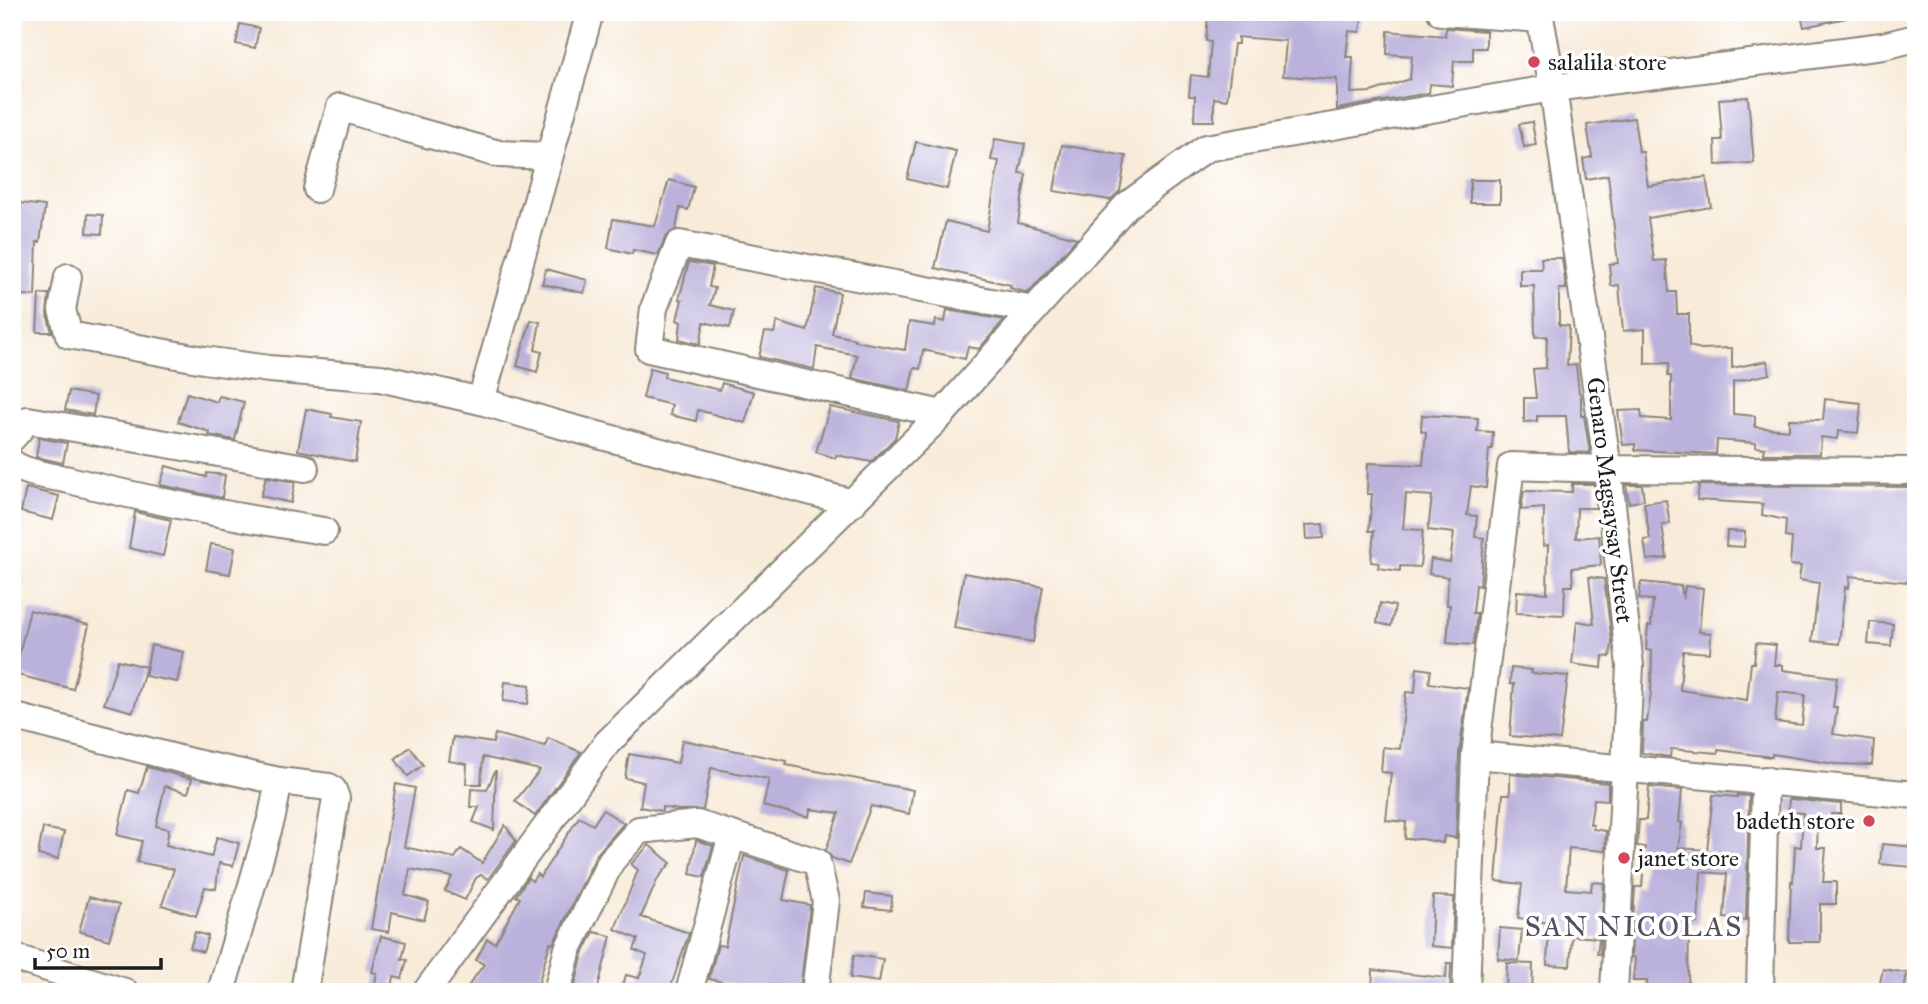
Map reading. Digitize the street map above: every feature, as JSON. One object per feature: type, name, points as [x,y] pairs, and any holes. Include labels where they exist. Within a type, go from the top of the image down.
[{"type":"street","points":[[481,401],[590,12]]},
{"type":"street","points":[[1441,12],[1540,16]]},
{"type":"street","name":"Genaro Magsaysay Street","points":[[1540,16],[1553,88],[1608,469],[1630,666],[1614,992]]},
{"type":"street","points":[[426,992],[607,743],[942,414],[1126,205],[1206,148],[1553,88],[1883,47],[1916,38]]},
{"type":"street","points":[[317,189],[340,107],[499,154],[548,156]]},
{"type":"street","points":[[942,414],[649,349],[654,308],[679,244],[1034,310]]},
{"type":"street","points":[[68,277],[62,310],[69,335],[269,369],[380,378],[481,401],[553,423],[853,503]]},
{"type":"street","points":[[12,438],[28,419],[305,468]]},
{"type":"street","points":[[12,463],[16,467],[41,474],[138,497],[324,531]]},
{"type":"street","points":[[1466,992],[1475,755],[1511,466],[1916,471]]},
{"type":"street","points":[[12,716],[195,763],[279,781],[329,787],[333,790],[336,798],[304,992]]},
{"type":"street","points":[[1475,755],[1626,771],[1765,780],[1916,795]]},
{"type":"street","points":[[1760,992],[1765,780]]},
{"type":"street","points":[[220,992],[272,816],[279,781]]},
{"type":"street","points":[[557,992],[568,949],[611,861],[639,830],[697,824],[817,862],[826,901],[815,992]]},
{"type":"street","points":[[689,992],[732,835]]},
{"type":"street","points":[[12,957],[125,992]]},
{"type":"building","points":[[1208,12],[1328,12],[1362,17],[1360,32],[1349,31],[1346,57],[1353,57],[1351,93],[1371,92],[1410,79],[1412,56],[1387,54],[1388,31],[1445,36],[1446,28],[1486,31],[1486,48],[1473,48],[1473,61],[1454,61],[1452,86],[1430,84],[1429,93],[1337,109],[1337,79],[1283,76],[1286,41],[1238,37],[1238,44],[1234,44],[1227,100],[1214,98],[1214,121],[1194,121],[1195,96],[1189,96],[1191,75],[1208,77],[1211,42],[1206,41]]},
{"type":"building","points":[[1800,12],[1845,12],[1846,18],[1804,27]]},
{"type":"building","points":[[240,24],[259,28],[255,48],[236,44]]},
{"type":"building","points":[[1748,97],[1754,163],[1716,165],[1715,140],[1722,140],[1719,99]]},
{"type":"building","points":[[1634,118],[1648,186],[1706,177],[1711,207],[1648,218],[1654,261],[1666,260],[1669,292],[1676,292],[1677,314],[1689,314],[1689,346],[1701,349],[1732,348],[1732,368],[1767,361],[1770,374],[1733,382],[1733,414],[1755,416],[1755,427],[1789,430],[1789,419],[1823,420],[1825,399],[1861,403],[1858,433],[1838,431],[1837,439],[1821,437],[1820,454],[1764,454],[1765,448],[1756,447],[1756,443],[1717,440],[1716,454],[1635,450],[1635,444],[1623,445],[1618,411],[1641,410],[1642,418],[1671,420],[1671,376],[1668,376],[1669,363],[1645,364],[1645,329],[1623,331],[1619,285],[1611,286],[1609,264],[1618,263],[1608,175],[1586,179],[1583,159],[1592,157],[1587,125]]},
{"type":"building","points":[[1532,122],[1536,145],[1524,147],[1519,124]]},
{"type":"building","points":[[995,139],[1025,144],[1019,173],[1026,174],[1018,223],[1077,238],[1028,293],[1010,288],[1011,285],[935,268],[946,221],[987,231],[999,161],[991,160]]},
{"type":"building","points":[[916,142],[956,151],[947,189],[907,179]]},
{"type":"building","points":[[1062,145],[1126,156],[1120,191],[1110,200],[1054,191]]},
{"type":"building","points":[[669,180],[694,187],[688,210],[680,208],[676,229],[665,238],[658,255],[633,250],[632,254],[608,248],[613,219],[655,226]]},
{"type":"building","points":[[1470,180],[1500,180],[1500,203],[1470,203]]},
{"type":"building","points":[[12,202],[45,206],[40,242],[37,242],[35,296],[12,294]]},
{"type":"building","points":[[88,214],[103,215],[102,234],[87,233]]},
{"type":"building","points":[[1541,258],[1562,258],[1566,289],[1559,289],[1559,325],[1569,326],[1567,366],[1576,365],[1581,416],[1584,416],[1590,453],[1569,452],[1566,416],[1537,416],[1537,421],[1524,422],[1524,398],[1536,398],[1533,369],[1546,368],[1547,336],[1535,337],[1534,286],[1520,286],[1520,269],[1542,269]]},
{"type":"building","points":[[689,262],[713,266],[709,287],[715,288],[710,305],[734,311],[730,328],[704,322],[700,344],[679,339],[681,322],[677,320],[682,300],[679,299]]},
{"type":"building","points":[[546,269],[587,280],[584,293],[542,284]]},
{"type":"building","points":[[816,288],[840,293],[832,334],[905,350],[909,322],[935,326],[936,320],[945,322],[947,310],[1004,320],[979,349],[968,347],[965,359],[923,350],[920,369],[914,368],[909,391],[852,378],[857,355],[817,347],[814,369],[759,357],[765,332],[774,333],[777,322],[807,331]]},
{"type":"building","points":[[39,294],[49,294],[47,314],[52,332],[37,332]]},
{"type":"building","points":[[531,320],[540,322],[535,350],[542,352],[537,372],[517,366]]},
{"type":"building","points":[[650,368],[665,372],[664,377],[720,390],[722,383],[754,392],[745,423],[698,410],[696,421],[670,415],[672,405],[643,398]]},
{"type":"building","points":[[69,391],[96,396],[93,415],[65,410]]},
{"type":"building","points":[[187,393],[217,402],[219,396],[244,402],[235,440],[209,435],[210,432],[178,422]]},
{"type":"building","points":[[830,407],[899,421],[895,438],[871,462],[836,455],[835,458],[816,452]]},
{"type":"building","points":[[306,409],[361,422],[355,462],[298,450]]},
{"type":"building","points":[[1422,415],[1478,418],[1477,431],[1493,432],[1486,488],[1471,486],[1467,515],[1477,516],[1475,537],[1484,538],[1480,586],[1476,585],[1473,613],[1477,613],[1473,645],[1447,643],[1450,605],[1447,605],[1448,577],[1429,574],[1431,559],[1450,562],[1454,533],[1428,530],[1432,496],[1406,494],[1403,529],[1423,530],[1420,567],[1400,566],[1400,571],[1378,568],[1379,563],[1371,562],[1374,531],[1369,531],[1372,494],[1367,494],[1368,463],[1423,465],[1426,432],[1421,431]]},
{"type":"building","points":[[39,438],[67,443],[63,463],[36,457]]},
{"type":"building","points":[[166,466],[206,477],[207,473],[225,475],[222,498],[160,485]]},
{"type":"building","points":[[266,477],[295,482],[291,503],[261,496]]},
{"type":"building","points":[[1572,484],[1594,484],[1596,508],[1577,508],[1576,538],[1599,536],[1601,565],[1572,568],[1573,586],[1565,586],[1564,615],[1516,613],[1517,591],[1547,593],[1548,545],[1543,546],[1544,508],[1521,510],[1524,491],[1572,492]]},
{"type":"building","points":[[1626,485],[1642,485],[1644,500],[1629,503]]},
{"type":"building","points":[[1699,485],[1916,487],[1916,583],[1850,576],[1849,588],[1845,587],[1839,644],[1812,641],[1819,583],[1799,580],[1801,566],[1790,565],[1792,538],[1785,537],[1786,520],[1762,515],[1763,504],[1697,500]]},
{"type":"building","points":[[26,488],[59,496],[53,520],[21,512]]},
{"type":"building","points":[[1666,500],[1670,524],[1662,525],[1667,558],[1647,560],[1644,540],[1650,539],[1644,503]]},
{"type":"building","points":[[135,512],[171,520],[163,556],[129,548]]},
{"type":"building","points":[[1323,524],[1324,538],[1307,539],[1306,525]]},
{"type":"building","points":[[1727,531],[1745,532],[1744,547],[1726,546]]},
{"type":"building","points":[[211,544],[235,548],[230,574],[206,570]]},
{"type":"building","points":[[964,573],[1043,587],[1033,642],[954,628]]},
{"type":"building","points":[[1589,577],[1604,579],[1612,643],[1610,657],[1603,656],[1602,668],[1572,664],[1577,621],[1594,624]]},
{"type":"building","points":[[1641,582],[1681,586],[1683,599],[1685,586],[1703,588],[1699,632],[1711,633],[1710,653],[1683,651],[1680,690],[1747,700],[1756,643],[1776,645],[1774,665],[1783,665],[1783,670],[1837,677],[1833,707],[1837,707],[1833,734],[1874,740],[1872,765],[1835,764],[1772,754],[1772,757],[1718,750],[1718,753],[1671,749],[1670,757],[1642,753],[1643,722],[1647,722],[1651,693],[1652,651],[1646,650],[1653,600],[1639,599]],"holes":[[[1778,692],[1805,695],[1802,725],[1775,722]]]},
{"type":"building","points":[[1380,603],[1395,606],[1391,626],[1377,623]]},
{"type":"building","points":[[30,610],[89,625],[73,689],[14,674]]},
{"type":"building","points":[[1870,622],[1893,624],[1891,646],[1868,644]]},
{"type":"building","points":[[151,645],[184,652],[177,682],[145,676]]},
{"type":"building","points":[[118,660],[146,667],[133,712],[104,704]]},
{"type":"building","points":[[1417,668],[1431,670],[1429,683],[1468,688],[1459,754],[1456,838],[1444,836],[1443,843],[1405,839],[1406,822],[1386,820],[1391,773],[1381,772],[1383,747],[1400,749],[1406,692],[1415,693]]},
{"type":"building","points":[[1511,668],[1532,670],[1531,673],[1568,676],[1560,740],[1510,736],[1514,684],[1510,684]]},
{"type":"building","points":[[505,682],[530,685],[528,704],[503,701]]},
{"type":"building","points":[[495,734],[545,746],[548,738],[581,752],[535,816],[515,801],[540,770],[483,757],[481,784],[466,784],[467,764],[449,761],[453,737],[493,743]]},
{"type":"building","points":[[682,740],[787,761],[786,765],[913,790],[909,814],[871,806],[849,864],[832,858],[826,850],[839,813],[810,809],[809,817],[763,806],[769,779],[711,768],[703,810],[662,807],[662,811],[640,807],[644,782],[625,778],[629,754],[678,763]]},
{"type":"building","points":[[410,747],[423,765],[408,776],[395,759]]},
{"type":"building","points":[[147,767],[192,779],[188,793],[165,786],[156,826],[169,829],[166,845],[211,857],[217,837],[239,843],[233,866],[219,863],[216,889],[205,887],[196,916],[162,905],[174,869],[137,862],[142,841],[117,835],[128,790],[139,793]]},
{"type":"building","points":[[495,771],[494,830],[473,822],[479,807],[470,807],[471,789],[487,790]]},
{"type":"building","points":[[1510,774],[1608,783],[1608,800],[1594,799],[1590,824],[1593,829],[1606,831],[1605,851],[1569,848],[1566,889],[1591,891],[1592,882],[1604,883],[1600,954],[1597,954],[1599,938],[1572,936],[1570,966],[1547,965],[1549,923],[1518,918],[1522,884],[1496,881],[1503,794],[1510,794]]},
{"type":"building","points":[[396,784],[415,788],[404,847],[455,858],[461,849],[482,863],[505,825],[516,841],[488,879],[481,875],[476,878],[465,900],[445,891],[452,877],[410,869],[405,895],[429,902],[424,920],[392,912],[389,932],[371,929]]},
{"type":"building","points":[[1649,787],[1682,790],[1679,822],[1682,823],[1678,848],[1707,850],[1713,795],[1749,796],[1746,920],[1724,918],[1727,874],[1701,872],[1698,923],[1689,923],[1688,992],[1647,992],[1647,981],[1633,981],[1635,958],[1631,957],[1635,887],[1642,887],[1645,847],[1637,846],[1639,820],[1646,820]]},
{"type":"building","points":[[1789,799],[1841,804],[1841,814],[1831,814],[1831,821],[1818,820],[1817,848],[1826,848],[1823,882],[1836,882],[1836,904],[1820,904],[1820,942],[1789,942],[1791,881],[1793,882],[1795,846],[1801,847],[1803,813],[1788,812]]},
{"type":"building","points":[[603,810],[624,823],[597,854],[553,944],[550,943],[536,992],[464,992],[484,964],[476,960],[487,939],[495,943],[520,898],[516,896],[528,878],[532,881],[537,874],[540,877],[579,817],[593,825]]},
{"type":"building","points":[[43,828],[64,832],[58,859],[38,855]]},
{"type":"building","points":[[696,840],[713,846],[704,877],[690,874]]},
{"type":"building","points":[[1882,844],[1914,847],[1912,867],[1880,864]]},
{"type":"building","points":[[649,845],[671,863],[658,878],[641,917],[689,933],[669,992],[621,992],[626,975],[639,978],[647,955],[634,950],[638,939],[615,929],[638,870],[631,864]]},
{"type":"building","points":[[744,856],[789,870],[783,900],[810,905],[800,992],[769,992],[709,979],[718,945],[725,946]]},
{"type":"building","points":[[866,893],[892,896],[891,910],[864,907]]},
{"type":"building","points":[[1433,896],[1454,897],[1452,948],[1431,946]]},
{"type":"building","points":[[89,897],[119,905],[109,940],[79,931]]},
{"type":"building","points":[[1500,928],[1522,930],[1519,961],[1498,959]]},
{"type":"building","points":[[195,932],[208,936],[203,952],[190,948]]},
{"type":"building","points":[[594,932],[611,936],[597,991],[575,986],[583,954]]},
{"type":"building","points":[[381,936],[406,942],[402,959],[407,960],[402,979],[394,977],[391,992],[374,988],[377,973],[372,972]]},
{"type":"building","points":[[854,955],[883,959],[879,982],[850,978]]},
{"type":"building","points":[[1447,963],[1451,963],[1450,992],[1372,989],[1373,970],[1446,978]]},
{"type":"building","points":[[1507,963],[1533,964],[1532,992],[1506,992]]},
{"type":"building","points":[[1883,969],[1907,973],[1904,992],[1878,992]]},
{"type":"place","name":"salalila store","points":[[1534,62]]},
{"type":"place","name":"badeth store","points":[[1869,821]]},
{"type":"place","name":"janet store","points":[[1624,858]]},
{"type":"district","name":"SAN NICOLAS","points":[[1634,926]]}]
